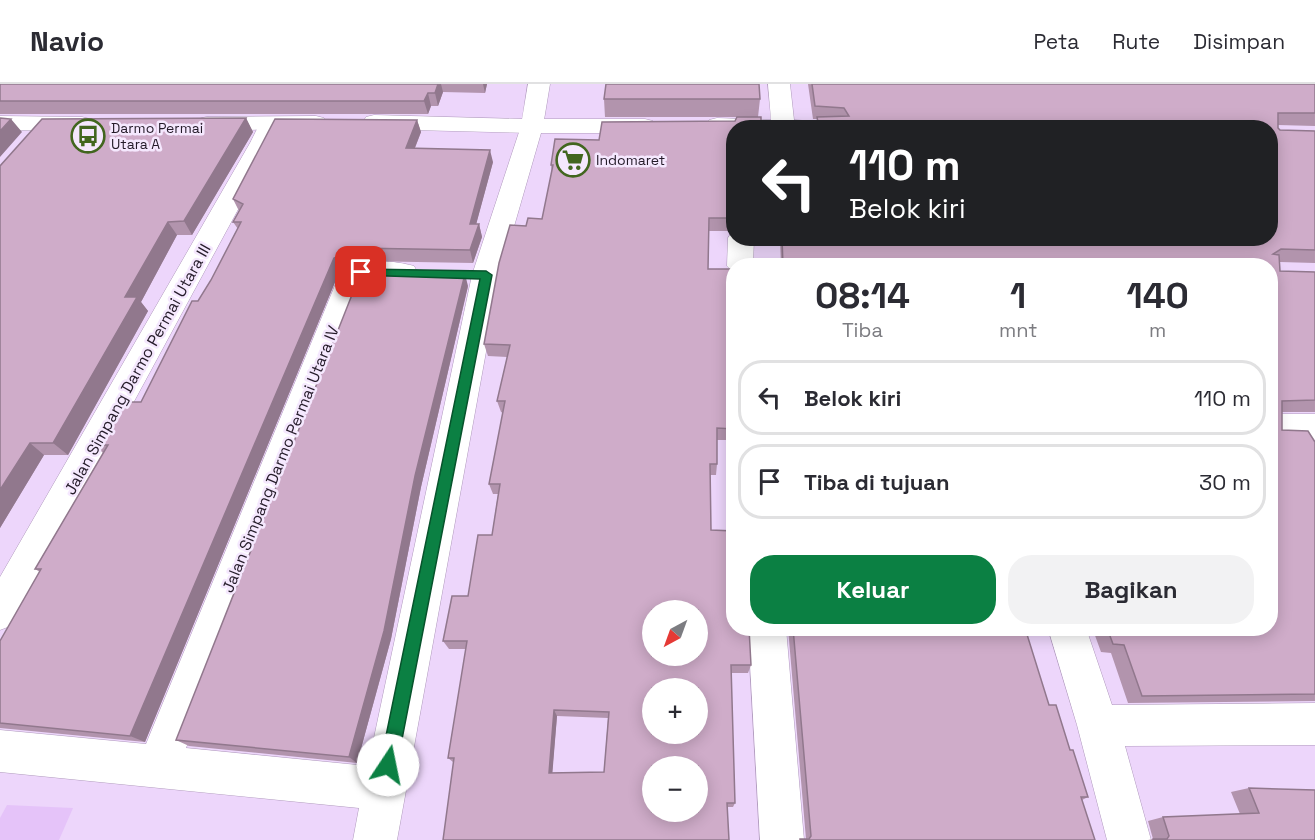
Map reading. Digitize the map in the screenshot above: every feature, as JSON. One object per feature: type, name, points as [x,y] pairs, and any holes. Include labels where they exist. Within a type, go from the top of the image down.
[{"type":"street","points":[[375,840],[486,275],[532,126],[539,84]]},
{"type":"street","points":[[779,84],[782,120]]},
{"type":"street","points":[[0,123],[103,124]]},
{"type":"street","points":[[26,145],[44,124]]},
{"type":"street","points":[[187,124],[671,125]]},
{"type":"street","name":"Jalan Simpang Darmo Permai Utara III","points":[[0,612],[141,363],[262,143],[270,124]]},
{"type":"street","points":[[694,125],[726,126]]},
{"type":"street","name":"Jalan Simpang Darmo Permai Utara IV","points":[[158,766],[352,279],[361,272],[486,275]]},
{"type":"street","points":[[1278,427],[1315,427]]},
{"type":"street","points":[[768,636],[782,840]]},
{"type":"street","points":[[1070,636],[1098,726],[1129,840]]},
{"type":"street","points":[[1098,726],[1233,726],[1315,723]]},
{"type":"street","points":[[0,751],[384,789]]},
{"type":"shaded area","points":[[7,805],[73,808],[59,840],[0,840],[0,818]]},
{"type":"building","points":[[0,84],[438,84],[435,93],[428,93],[424,101],[0,101]]},
{"type":"building","points":[[606,84],[759,84],[760,99],[604,99]]},
{"type":"building","points":[[812,84],[1315,84],[1315,113],[1278,113],[1278,120],[818,120],[817,117],[849,116],[844,108],[815,106]]},
{"type":"building","points":[[737,117],[761,117],[761,120],[736,120]]},
{"type":"building","points":[[0,118],[11,119],[0,131]]},
{"type":"building","points":[[246,118],[184,221],[168,222],[125,297],[137,297],[53,443],[30,443],[0,490],[0,166],[42,119]]},
{"type":"building","points":[[275,119],[417,120],[406,148],[490,150],[470,224],[479,224],[470,250],[356,248],[334,258],[130,736],[0,723],[0,641],[41,569],[35,569],[108,445],[95,445],[119,402],[141,402],[192,301],[198,301],[211,280],[241,222],[233,222],[243,204],[233,199]]},
{"type":"building","points":[[726,121],[726,218],[709,218],[708,269],[726,269],[726,429],[717,428],[717,464],[710,464],[711,530],[726,531],[726,636],[749,636],[751,665],[731,665],[735,803],[727,803],[729,840],[443,840],[454,758],[448,758],[467,641],[443,641],[452,596],[468,596],[478,535],[492,535],[500,484],[489,484],[505,401],[497,401],[510,345],[484,344],[499,263],[510,225],[526,226],[528,218],[542,219],[553,165],[551,165],[555,139],[599,140],[602,122]],"holes":[[[554,710],[609,712],[604,772],[549,773]]]},
{"type":"building","points":[[1278,128],[1280,130],[1315,131],[1315,250],[1281,249],[1273,254],[1279,255],[1280,271],[1315,272],[1315,400],[1282,401],[1282,430],[1308,431],[1315,442],[1315,694],[1142,696],[1124,645],[1113,644],[1110,636],[1278,636],[1278,258],[783,258],[782,246],[1278,246]]},
{"type":"building","points":[[361,272],[465,274],[415,476],[384,631],[349,757],[176,740]]},
{"type":"building","points":[[794,636],[1027,636],[1049,705],[1056,705],[1070,750],[1073,750],[1088,797],[1081,797],[1095,840],[800,840],[809,839],[811,836]]},
{"type":"building","points":[[1249,788],[1315,790],[1315,840],[1153,840],[1167,839],[1169,836],[1163,817],[1259,813]]},
{"type":"place","name":"Darmo Permai Utara A","points":[[88,136]]},
{"type":"place","name":"Indomaret","points":[[573,160]]},
{"type":"route","points":[[361,272],[486,275],[388,765]]}]
